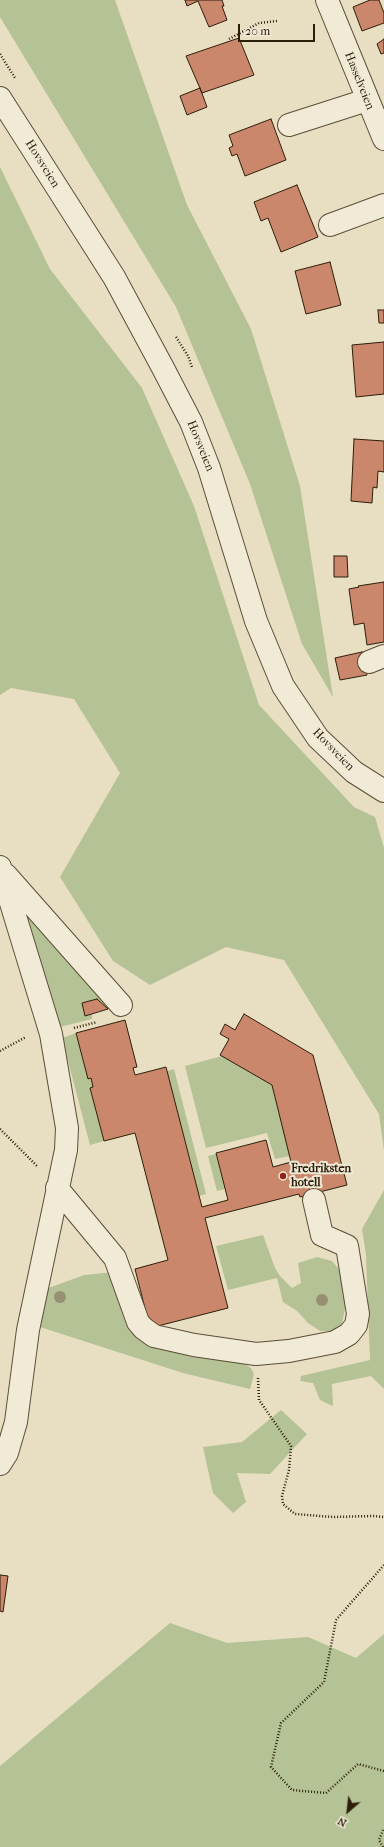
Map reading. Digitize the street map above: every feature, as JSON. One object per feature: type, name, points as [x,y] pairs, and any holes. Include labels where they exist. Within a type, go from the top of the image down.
[{"type":"street","name":"Hasselveien","points":[[326,0],[384,140]]},
{"type":"street","name":"Hovsveien","points":[[0,98],[114,277],[191,422],[209,468],[256,621],[283,686],[318,738],[354,772],[384,791]]},
{"type":"street","points":[[289,125],[367,100]]},
{"type":"street","points":[[330,225],[384,205]]},
{"type":"street","points":[[0,868],[121,1005]]},
{"type":"street","points":[[0,868],[48,1024],[67,1128],[66,1150],[28,1330],[16,1422],[7,1453],[0,1464]]},
{"type":"street","points":[[58,1188],[115,1258],[138,1322],[143,1328],[154,1336],[194,1345],[256,1354],[289,1351],[336,1342],[349,1334],[356,1325],[358,1314],[347,1246],[322,1235],[314,1200]]},
{"type":"path","points":[[229,39],[259,23],[276,21]]},
{"type":"path","points":[[0,1051],[48,1024]]},
{"type":"path","points":[[0,1129],[58,1188]]},
{"type":"path","points":[[256,1354],[259,1400],[291,1446],[289,1470],[282,1496],[283,1504],[296,1514],[334,1517],[384,1517]]},
{"type":"path","points":[[384,1565],[336,1620],[324,1682],[281,1723],[271,1767],[292,1790],[326,1793],[358,1764],[384,1771]]},
{"type":"path","points":[[383,1847],[379,1840],[384,1828]]},
{"type":"green space","points":[[0,0],[115,0],[187,205],[251,329],[300,486],[333,697],[302,644],[250,484],[176,307],[0,17]]},
{"type":"green space","points":[[0,167],[50,269],[142,388],[194,506],[259,705],[354,807],[375,817],[384,848],[384,1151],[379,1114],[284,960],[226,947],[150,985],[113,961],[60,877],[120,773],[74,699],[11,688],[0,695]]},
{"type":"green space","points":[[28,914],[110,1005],[108,1009],[97,999],[82,1003],[85,1015],[92,1014],[92,1019],[60,1027],[24,915]]},
{"type":"green space","points":[[76,1033],[88,1079],[91,1078],[93,1087],[90,1088],[104,1141],[90,1145],[62,1038]]},
{"type":"green space","points":[[222,1056],[272,1085],[290,1156],[275,1159],[267,1133],[206,1148],[185,1066]]},
{"type":"green space","points":[[174,1069],[206,1194],[199,1196],[167,1071]]},
{"type":"green space","points":[[216,1154],[225,1189],[217,1191],[208,1156]]},
{"type":"green space","points":[[384,1190],[384,1389],[371,1376],[332,1384],[333,1406],[320,1400],[313,1383],[300,1381],[301,1376],[370,1360],[366,1255],[362,1229]]},
{"type":"green space","points":[[263,1235],[275,1268],[280,1276],[292,1288],[301,1283],[298,1263],[317,1257],[332,1261],[344,1275],[348,1292],[342,1324],[332,1331],[320,1331],[308,1323],[297,1311],[283,1302],[277,1278],[228,1290],[216,1246]]},
{"type":"green space","points":[[114,1272],[122,1288],[129,1331],[143,1342],[164,1349],[237,1359],[251,1368],[254,1374],[250,1389],[183,1373],[40,1327],[43,1290],[84,1275]]},
{"type":"green space","points":[[281,1410],[307,1434],[270,1474],[237,1473],[246,1502],[233,1513],[213,1493],[203,1447],[242,1442]]},
{"type":"green space","points":[[170,1623],[227,1643],[308,1637],[356,1658],[384,1634],[384,1847],[0,1847],[0,1766]]},
{"type":"building","points":[[185,0],[222,0],[224,6],[222,6],[227,20],[209,27],[198,1],[187,6]]},
{"type":"building","points":[[370,0],[379,0],[384,13],[384,23],[362,31],[353,7]]},
{"type":"building","points":[[239,38],[254,75],[202,93],[186,56]]},
{"type":"building","points":[[384,39],[384,53],[381,54],[377,44]]},
{"type":"building","points":[[200,88],[207,107],[187,115],[180,96]]},
{"type":"building","points":[[271,119],[286,160],[245,176],[237,154],[232,156],[229,148],[233,146],[229,135]]},
{"type":"building","points":[[297,185],[318,237],[281,252],[268,218],[261,221],[254,202]]},
{"type":"building","points":[[330,262],[341,305],[306,314],[295,271]]},
{"type":"building","points":[[378,310],[384,310],[384,323],[379,323]]},
{"type":"building","points":[[384,342],[384,394],[356,397],[352,345]]},
{"type":"building","points":[[354,439],[384,441],[384,472],[378,471],[377,488],[373,487],[372,503],[351,501]]},
{"type":"building","points":[[334,556],[347,556],[348,577],[334,577]]},
{"type":"building","points":[[384,582],[384,642],[367,645],[364,623],[354,625],[349,589]]},
{"type":"building","points":[[362,652],[367,675],[340,680],[335,658]]},
{"type":"building","points":[[97,999],[108,1009],[85,1016],[82,1003]]},
{"type":"building","name":"Fredriksten hotell","points":[[244,1014],[313,1055],[347,1185],[300,1197],[299,1194],[205,1218],[228,1308],[150,1328],[135,1269],[168,1260],[135,1133],[104,1141],[90,1088],[93,1087],[91,1078],[88,1079],[76,1033],[125,1020],[137,1067],[133,1068],[135,1075],[166,1067],[202,1207],[228,1200],[216,1153],[266,1140],[273,1167],[291,1162],[272,1085],[220,1055],[229,1039],[220,1034],[225,1024],[235,1030]]},
{"type":"building","points":[[0,1575],[8,1576],[3,1612],[0,1611]]},
{"type":"place","name":"Fredriksten hotell","points":[[283,1176]]}]
